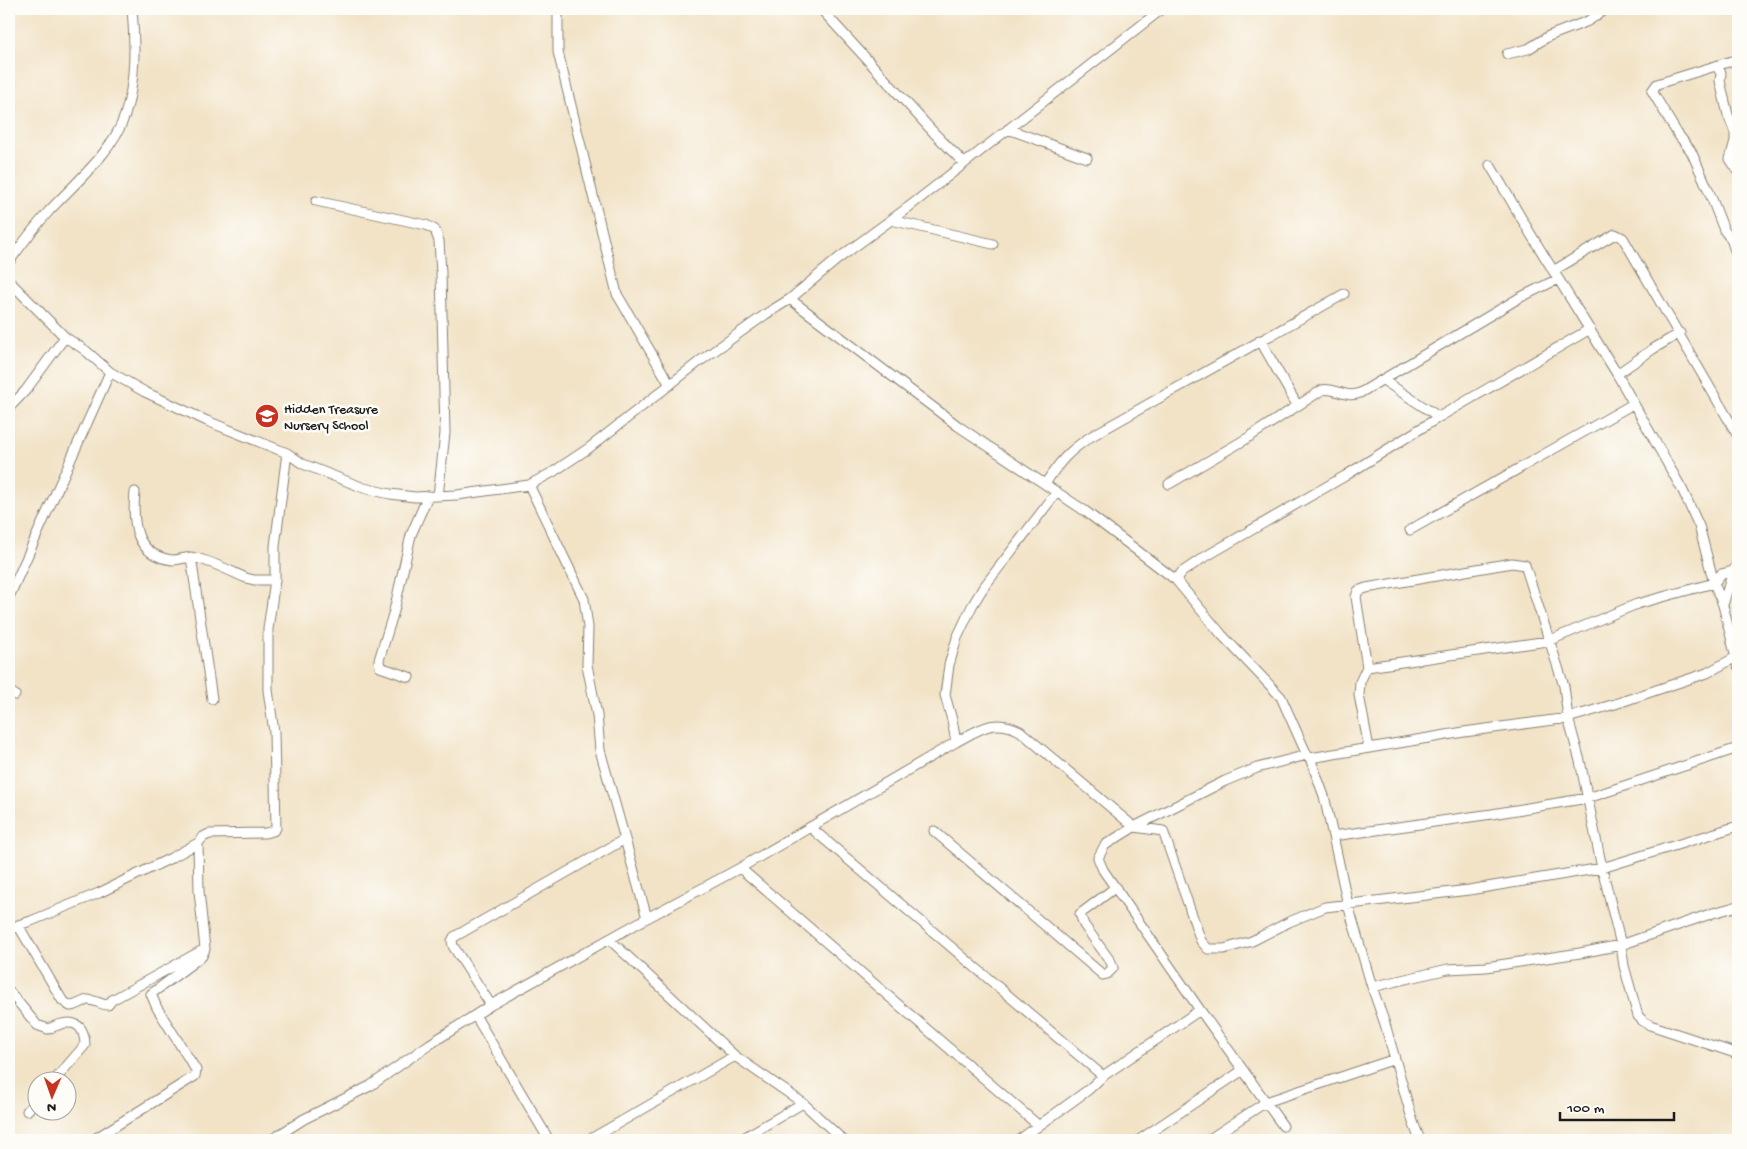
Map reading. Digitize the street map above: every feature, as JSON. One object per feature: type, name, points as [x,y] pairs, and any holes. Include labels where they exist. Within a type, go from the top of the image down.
[{"type":"street","points":[[9,262],[48,213],[99,158],[117,131],[124,116],[134,68],[132,9]]},
{"type":"street","points":[[561,9],[558,15],[558,52],[617,294],[670,385]]},
{"type":"street","points":[[821,9],[935,134],[964,163]]},
{"type":"street","points":[[9,281],[65,337],[85,350],[110,372],[145,392],[207,421],[287,453],[303,464],[364,488],[414,497],[458,495],[529,484],[553,472],[590,448],[700,361],[790,299],[839,258],[891,220],[1162,9]]},
{"type":"street","points":[[1507,54],[1528,49],[1549,36],[1588,21],[1603,11],[1603,9]]},
{"type":"street","points":[[1738,59],[1657,84],[1652,91],[1677,133],[1691,151],[1738,259]]},
{"type":"street","points":[[1718,66],[1721,73],[1720,81],[1728,115],[1735,132],[1735,141],[1730,159],[1738,171]]},
{"type":"street","points":[[1008,128],[1087,158]]},
{"type":"street","points":[[1283,1126],[1103,870],[1098,858],[1105,845],[1225,781],[1257,768],[1309,757],[1464,732],[1568,718],[1737,662],[1723,605],[1714,583],[1699,526],[1683,491],[1617,374],[1490,166]]},
{"type":"street","points":[[316,201],[426,225],[435,230],[439,241],[441,273],[443,394],[446,433],[438,496]]},
{"type":"street","points":[[891,220],[993,244]]},
{"type":"street","points":[[1169,484],[1246,439],[1322,390],[1331,389],[1344,395],[1355,395],[1383,380],[1556,275],[1614,234],[1620,235],[1623,238],[1680,333],[1738,436]]},
{"type":"street","points":[[1045,484],[1060,460],[1090,436],[1344,294]]},
{"type":"street","points":[[790,299],[958,426],[1058,492],[1176,580],[1222,635],[1281,698],[1309,757],[1324,796],[1348,905],[1385,1024],[1412,1122],[1420,1140]]},
{"type":"street","points":[[1176,580],[1182,572],[1203,558],[1345,476],[1440,416],[1590,329]]},
{"type":"street","points":[[1617,374],[1680,333]]},
{"type":"street","points":[[9,408],[26,390],[65,337]]},
{"type":"street","points":[[1260,340],[1297,405]]},
{"type":"street","points":[[9,597],[110,372]]},
{"type":"street","points":[[1383,380],[1440,416]]},
{"type":"street","points":[[1410,530],[1633,404]]},
{"type":"street","points":[[9,932],[18,925],[31,922],[99,893],[171,858],[198,843],[209,834],[265,833],[276,828],[274,732],[268,690],[267,666],[268,629],[275,580],[275,546],[287,453]]},
{"type":"street","points":[[529,484],[584,599],[588,627],[587,665],[597,715],[600,750],[647,918]]},
{"type":"street","points":[[135,492],[136,526],[141,542],[146,550],[156,556],[174,560],[185,557],[196,558],[254,580],[275,580]]},
{"type":"street","points":[[956,742],[945,695],[949,665],[957,638],[983,588],[1058,492]]},
{"type":"street","points":[[409,677],[380,667],[379,660],[394,611],[411,536],[428,496]]},
{"type":"street","points":[[191,557],[212,699]]},
{"type":"street","points":[[1369,748],[1359,695],[1360,682],[1367,666],[1356,597],[1358,591],[1366,588],[1512,563],[1525,565],[1564,686],[1568,718],[1588,798],[1602,868],[1622,945],[1624,966],[1638,1016],[1643,1021],[1738,1054]]},
{"type":"street","points":[[1367,666],[1548,641],[1637,604],[1714,583],[1722,574],[1736,567]]},
{"type":"street","points":[[1723,605],[1736,567]]},
{"type":"street","points":[[271,1140],[304,1120],[370,1086],[430,1044],[491,1005],[740,868],[956,742],[981,729],[997,724],[1008,725],[1020,731],[1134,828],[1163,831],[1200,941],[1208,949],[1224,949],[1252,940],[1325,907],[1469,890],[1602,868],[1738,826]]},
{"type":"street","points":[[1332,836],[1492,814],[1588,798],[1738,748]]},
{"type":"street","points":[[810,827],[1103,1076]]},
{"type":"street","points":[[934,831],[1102,975],[1107,974],[1113,968],[1111,962],[1084,925],[1080,914],[1116,888]]},
{"type":"street","points":[[491,1005],[453,946],[452,941],[454,937],[625,839]]},
{"type":"street","points":[[93,1140],[195,1076],[196,1070],[157,1008],[151,994],[202,956],[205,949],[199,890],[198,843]]},
{"type":"street","points":[[740,868],[1039,1126]]},
{"type":"street","points":[[1372,987],[1448,969],[1486,966],[1622,945],[1738,906]]},
{"type":"street","points":[[18,925],[62,1000],[70,1006],[87,1000],[94,1000],[108,1005],[112,1000],[205,949]]},
{"type":"street","points":[[609,939],[735,1056],[803,1103],[844,1140]]},
{"type":"street","points":[[9,991],[37,1025],[48,1028],[62,1022],[72,1022],[84,1034],[85,1045],[62,1072]]},
{"type":"street","points":[[1019,1140],[1088,1090],[1103,1076],[1200,1010]]},
{"type":"street","points":[[475,1015],[550,1140]]},
{"type":"street","points":[[589,1140],[735,1056]]},
{"type":"street","points":[[1208,1140],[1266,1102],[1395,1059]]},
{"type":"street","points":[[1138,1140],[1243,1070]]},
{"type":"street","points":[[740,1140],[803,1103]]},
{"type":"place","name":"Hidden Treasure Nursery School","points":[[267,416]]}]
